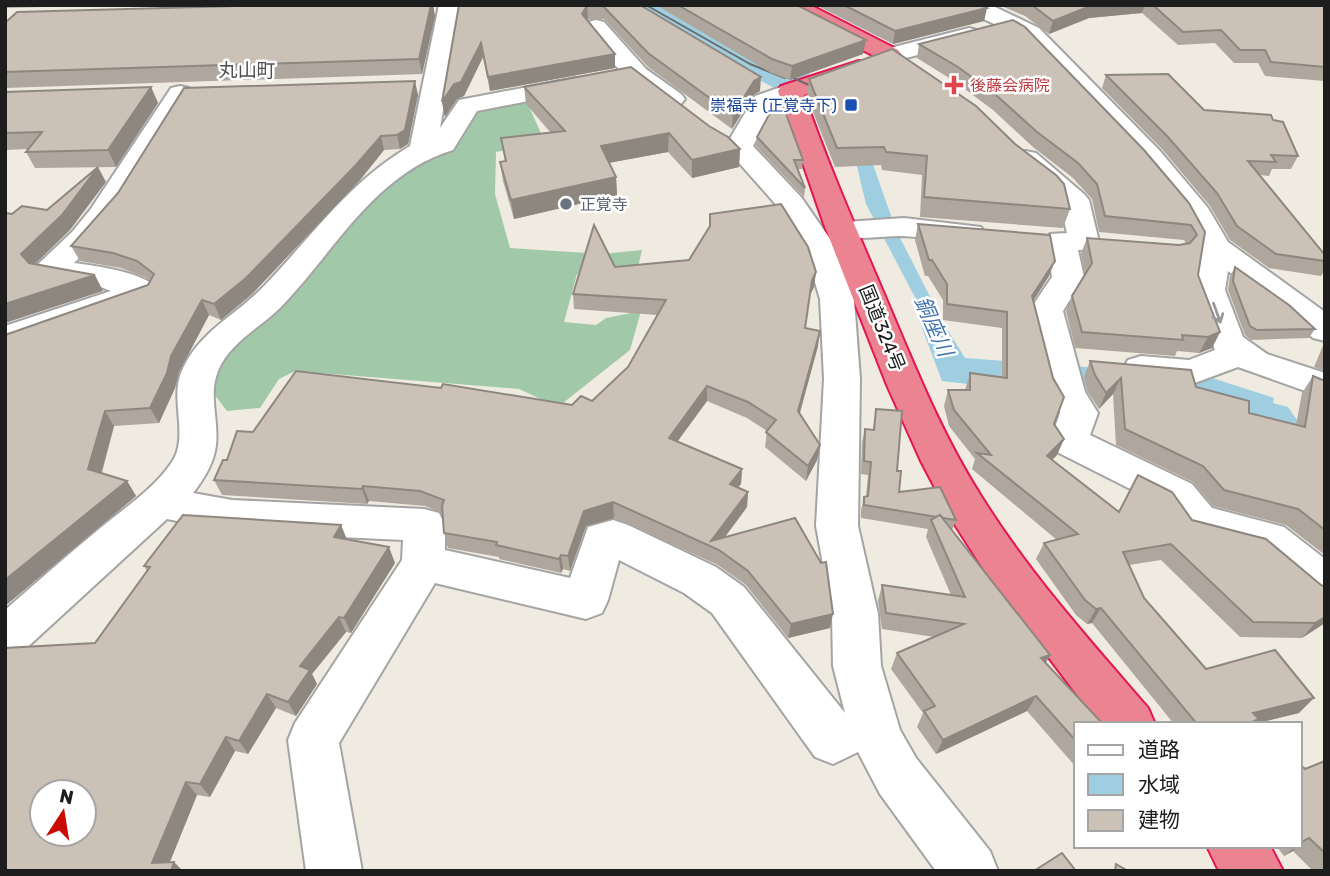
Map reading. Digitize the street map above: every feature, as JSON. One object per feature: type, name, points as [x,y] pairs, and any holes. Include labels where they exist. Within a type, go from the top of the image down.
[{"type":"highway","points":[[793,5],[890,55]]},
{"type":"highway","points":[[777,79],[890,55]]},
{"type":"highway","name":"国道324号","points":[[777,79],[853,228],[919,416],[966,508],[1011,577],[1064,646],[1128,722]]},
{"type":"highway","points":[[1236,848],[1255,871]]},
{"type":"street","points":[[973,5],[1016,23],[1031,33],[1150,157],[1198,214],[1216,247],[1297,305],[1325,330]]},
{"type":"street","points":[[423,7],[450,6],[423,85],[423,150]]},
{"type":"street","points":[[890,55],[1016,23]]},
{"type":"street","points":[[597,27],[636,74],[691,113]]},
{"type":"street","points":[[890,55],[921,74]]},
{"type":"street","points":[[5,639],[159,502],[189,468],[197,452],[198,372],[212,351],[275,295],[363,191],[393,166],[423,150],[443,144],[468,105],[636,74]]},
{"type":"street","points":[[777,79],[764,101],[729,141],[791,203],[821,249],[837,299],[842,379],[837,526],[855,614],[856,666],[877,739],[898,776],[970,871]]},
{"type":"street","points":[[5,340],[20,332],[143,292],[104,277],[49,269],[82,239],[102,215],[180,93]]},
{"type":"street","points":[[1011,145],[1074,200],[1068,277],[1046,311],[1062,372],[1079,414],[1069,441],[1178,495],[1198,522],[1269,539],[1325,586]]},
{"type":"street","points":[[853,228],[904,227],[995,235]]},
{"type":"street","points":[[1216,247],[1209,290],[1228,343],[1254,362],[1325,386]]},
{"type":"street","points":[[1062,372],[1105,364],[1192,372],[1241,354]]},
{"type":"street","points":[[159,502],[232,516],[424,525],[424,563],[313,740],[334,871]]},
{"type":"street","points":[[424,563],[586,600],[603,539],[613,537],[700,580],[728,600],[833,740],[841,734]]},
{"type":"green space","points":[[525,98],[545,142],[496,152],[495,194],[510,248],[602,254],[642,250],[636,275],[577,274],[564,322],[596,325],[606,318],[641,311],[630,350],[558,407],[519,389],[295,371],[279,379],[260,408],[227,411],[207,385],[229,347],[376,189],[472,107]]},
{"type":"water","points":[[869,153],[896,230],[944,324],[965,358],[1206,376],[1274,398],[1273,403],[1288,407],[1308,436],[1153,390],[1073,385],[1047,393],[942,381],[922,328],[919,305],[866,204],[854,154]]},
{"type":"building","points":[[271,5],[431,5],[419,59],[5,72],[5,23],[17,12]]},
{"type":"building","points":[[459,5],[640,5],[761,77],[754,81],[733,115],[648,53],[603,6],[587,6],[582,14],[615,54],[488,77],[481,43],[461,82],[454,84],[442,102]]},
{"type":"building","points":[[678,5],[797,5],[866,40],[792,66],[772,59]]},
{"type":"building","points":[[844,5],[980,5],[987,8],[895,31]]},
{"type":"building","points":[[1032,5],[1093,5],[1053,21]]},
{"type":"building","points":[[1153,5],[1325,5],[1325,67],[1271,62],[1265,50],[1240,50],[1221,30],[1183,32]]},
{"type":"building","points":[[1013,20],[1025,27],[1144,150],[1189,203],[1205,232],[1198,275],[1220,332],[1208,337],[1182,335],[1183,340],[1082,332],[1072,296],[1092,263],[1087,238],[1179,245],[1190,243],[1197,235],[1191,225],[1105,216],[1097,184],[1078,163],[1037,132],[996,95],[958,67],[919,44]]},
{"type":"building","points":[[892,49],[976,106],[1015,144],[1056,175],[1064,184],[1070,209],[924,197],[927,156],[886,152],[884,147],[837,148],[809,79]]},
{"type":"building","points":[[631,67],[709,126],[728,137],[740,149],[692,160],[669,133],[601,146],[616,177],[511,200],[500,162],[506,161],[501,138],[565,131],[524,87]]},
{"type":"building","points":[[1168,74],[1204,110],[1271,115],[1273,120],[1283,122],[1298,156],[1271,155],[1276,162],[1248,161],[1325,255],[1325,261],[1276,254],[1237,226],[1217,193],[1167,136],[1106,75]]},
{"type":"building","points":[[415,81],[405,130],[397,135],[381,136],[246,278],[214,304],[202,300],[171,356],[167,373],[150,408],[105,411],[88,469],[127,481],[5,580],[5,335],[148,285],[154,274],[137,261],[113,253],[71,246],[118,193],[184,88]]},
{"type":"building","points":[[151,87],[108,150],[26,152],[42,132],[5,133],[5,92]]},
{"type":"building","points":[[780,98],[803,160],[794,160],[805,188],[757,137]]},
{"type":"building","points":[[98,167],[62,215],[21,254],[29,263],[95,275],[5,304],[5,213],[12,214],[22,206],[47,210]]},
{"type":"building","points":[[781,204],[808,247],[816,272],[812,280],[805,328],[820,331],[798,411],[820,445],[808,466],[766,432],[776,420],[748,402],[707,386],[669,438],[742,469],[730,484],[748,492],[711,541],[795,518],[821,563],[826,562],[833,614],[791,624],[748,571],[719,550],[613,502],[584,511],[568,556],[561,555],[559,559],[496,545],[497,542],[444,533],[444,500],[420,491],[214,480],[223,460],[227,460],[237,431],[253,432],[296,371],[441,388],[443,384],[572,405],[581,396],[592,401],[628,367],[666,300],[573,294],[594,225],[615,267],[689,260],[710,226],[710,214]]},
{"type":"building","points":[[918,224],[1050,235],[1055,261],[1032,296],[1053,378],[1064,397],[1054,424],[1064,439],[1047,456],[1119,512],[1138,475],[1172,492],[1192,520],[1266,539],[1325,587],[1325,617],[1315,623],[1253,622],[1171,544],[1123,552],[1144,598],[1206,669],[1275,650],[1314,698],[1253,713],[1259,719],[1252,722],[1195,722],[1101,608],[1096,609],[1085,600],[1044,543],[1078,534],[977,453],[991,455],[954,410],[948,390],[970,390],[970,373],[1007,378],[1007,312],[947,304],[947,284],[932,260],[929,260]]},
{"type":"building","points":[[1235,267],[1289,305],[1315,329],[1257,330],[1250,326],[1233,281]]},
{"type":"building","points":[[1090,361],[1191,370],[1196,387],[1249,401],[1249,413],[1305,427],[1313,376],[1325,381],[1325,530],[1298,509],[1224,490],[1203,466],[1125,429],[1121,378],[1106,393]]},
{"type":"building","points":[[876,409],[902,411],[897,471],[901,471],[899,492],[940,487],[956,520],[940,515],[937,517],[864,505],[864,497],[868,496],[871,462],[864,461],[865,429],[874,430]]},
{"type":"building","points":[[183,515],[341,525],[334,537],[389,547],[344,618],[339,617],[300,666],[310,670],[288,702],[267,694],[239,741],[226,737],[200,784],[186,782],[152,863],[174,862],[171,871],[5,871],[5,648],[95,643],[150,567],[144,566]]},
{"type":"building","points":[[940,515],[1050,655],[1041,658],[1101,722],[1074,722],[1074,739],[1036,696],[943,740],[924,711],[935,706],[897,653],[964,624],[886,613],[882,585],[965,597],[931,520]]},
{"type":"building","points":[[1325,761],[1325,853],[1309,838],[1302,842],[1302,766],[1305,769]]},
{"type":"building","points":[[1062,853],[1076,871],[1034,871]]},
{"type":"building","points":[[1116,864],[1128,871],[1115,871]]},
{"type":"waterway","name":"銅座川","points":[[652,5],[824,99],[842,116],[855,139]]},
{"type":"tram line","points":[[646,5],[750,64],[785,78]]},
{"type":"tram line","points":[[777,71],[825,92]]},
{"type":"place","name":"後藤会病院","points":[[954,85]]},
{"type":"place","name":"崇福寺 (正覚寺下)","points":[[851,105]]},
{"type":"place","name":"正覚寺","points":[[566,204]]},
{"type":"district","name":"丸山町","points":[[247,70]]}]
